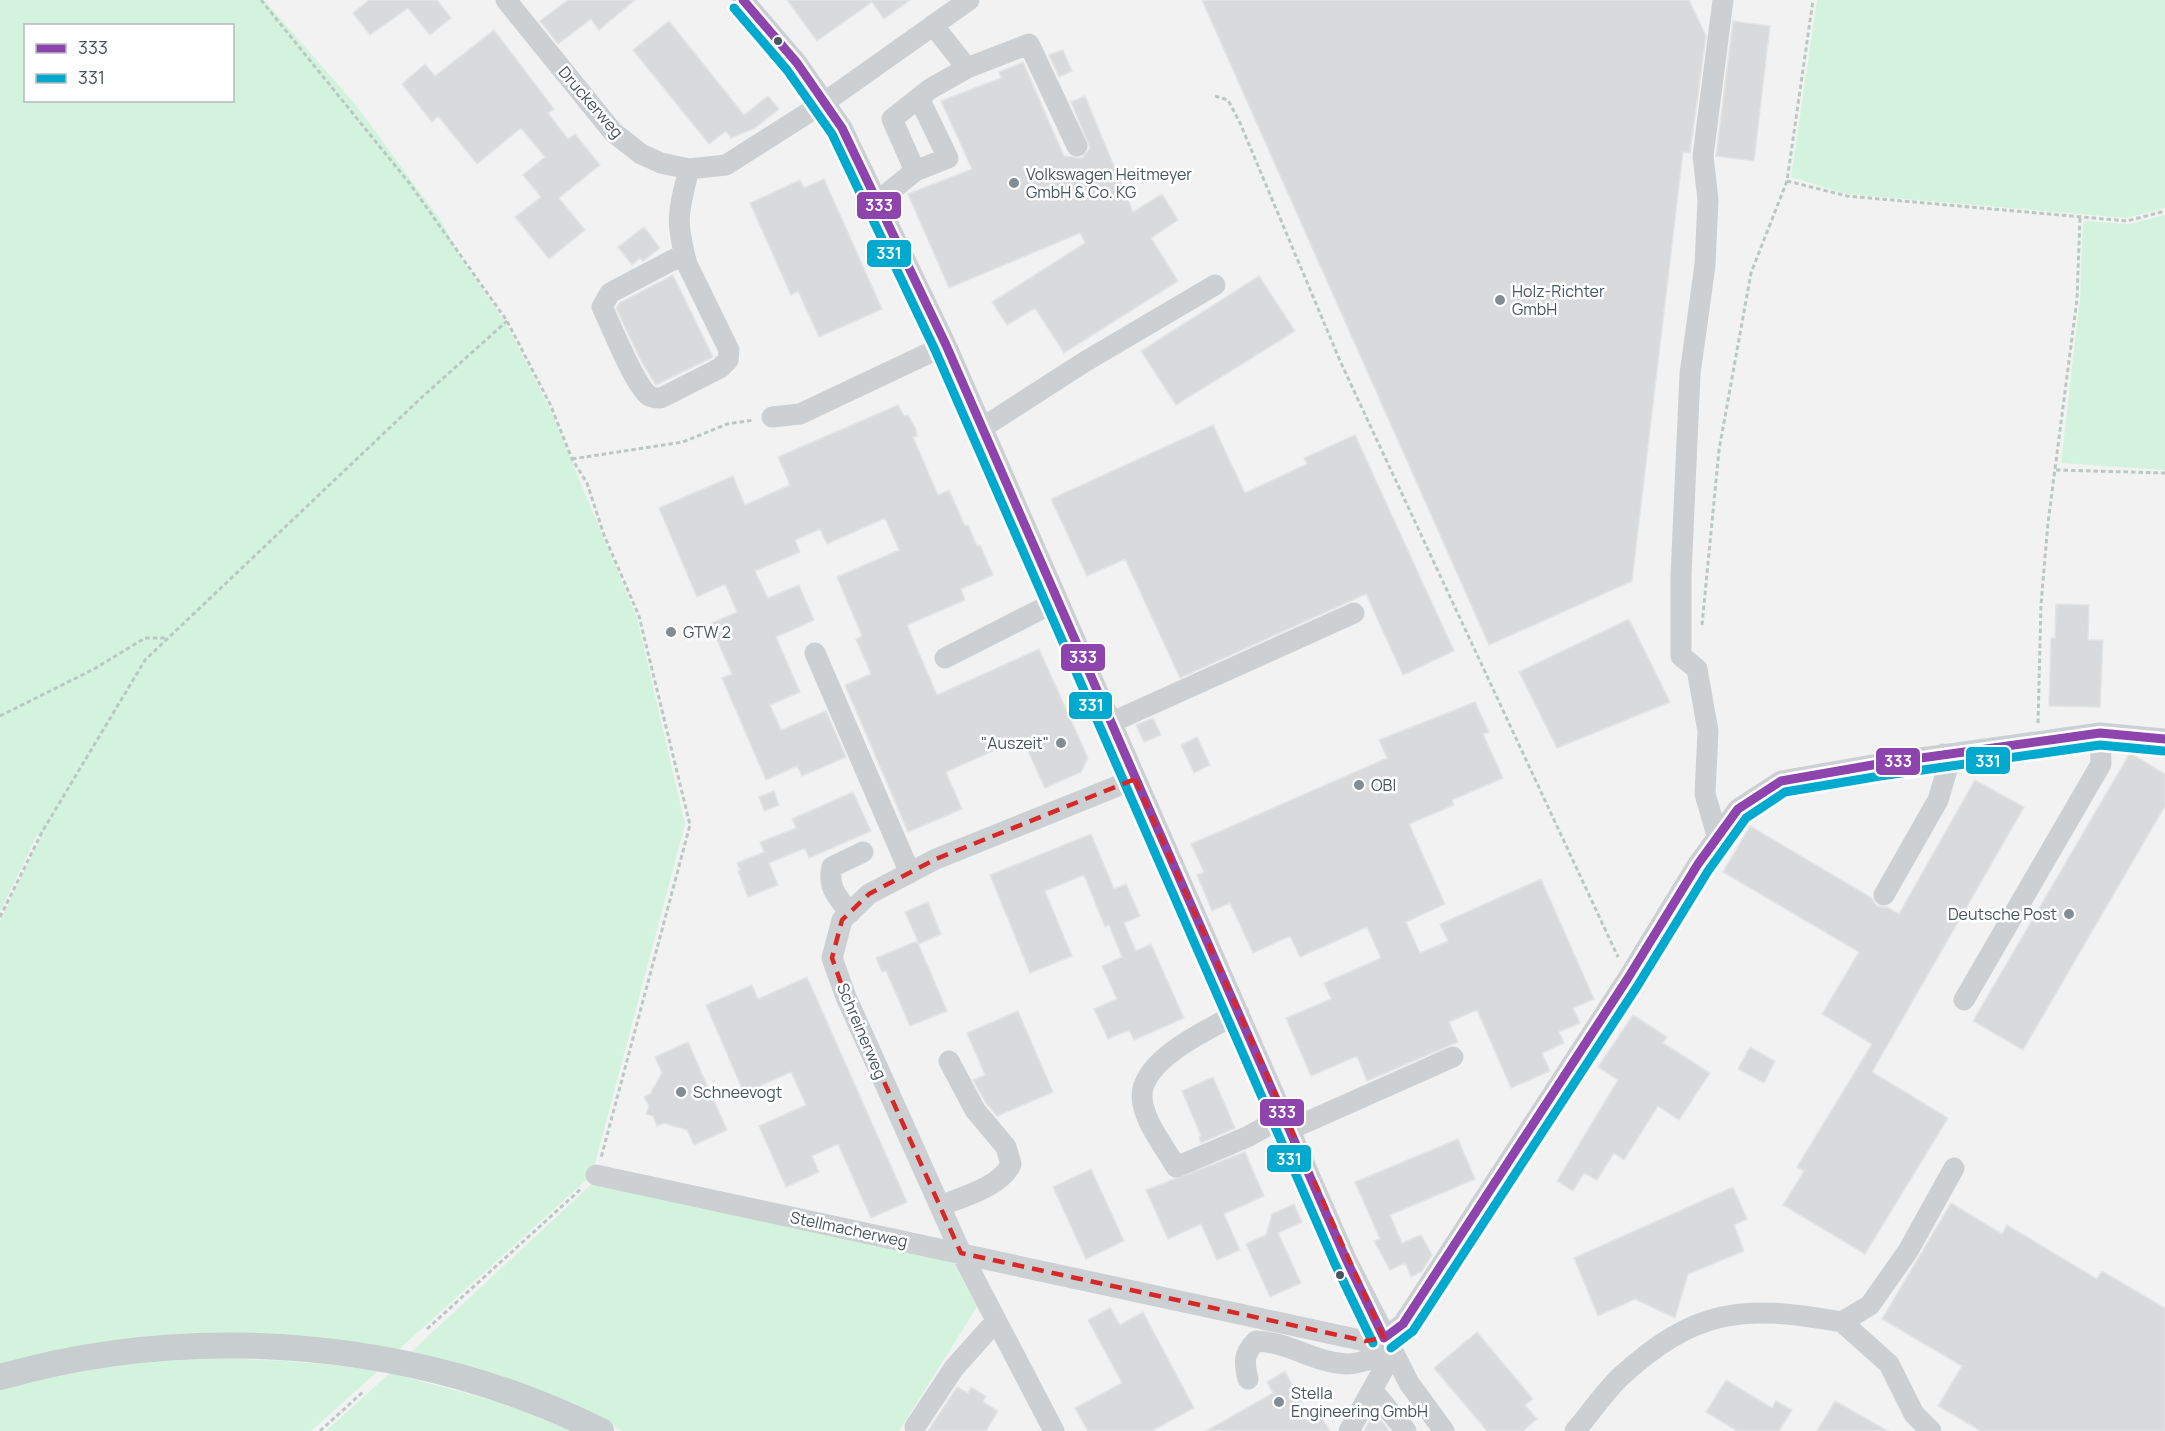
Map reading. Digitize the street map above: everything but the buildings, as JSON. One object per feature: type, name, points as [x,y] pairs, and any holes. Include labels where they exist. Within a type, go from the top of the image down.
[{"type":"main road","points":[[0,1377],[86,1358],[167,1347],[243,1345],[316,1350],[394,1363],[453,1377],[550,1409],[601,1431]]},
{"type":"street","name":"Druckerweg","points":[[506,0],[613,132],[641,154],[661,163],[689,169],[726,165],[825,102],[969,0]]},
{"type":"street","points":[[743,0],[797,63],[842,128],[946,345],[1346,1259],[1409,1383],[1444,1431]]},
{"type":"street","points":[[1717,835],[1705,794],[1708,731],[1697,669],[1681,656],[1681,576],[1690,374],[1705,265],[1708,200],[1702,156],[1723,0]]},
{"type":"street","points":[[933,25],[967,68]]},
{"type":"street","points":[[915,171],[892,119],[919,98],[967,68],[1029,44],[1077,146]]},
{"type":"street","points":[[877,201],[915,171],[948,158],[919,98]]},
{"type":"street","points":[[684,254],[610,293],[602,307],[638,380],[648,395],[653,398],[661,398],[720,368],[728,360],[729,350],[684,254],[678,232],[678,215],[689,169]]},
{"type":"street","points":[[982,428],[1086,362],[1215,285]]},
{"type":"street","points":[[772,417],[800,414],[946,345]]},
{"type":"street","points":[[945,658],[1057,601]]},
{"type":"street","points":[[1110,723],[1354,613]]},
{"type":"street","points":[[815,653],[910,873]]},
{"type":"street","points":[[1964,1000],[2101,764],[2100,733]]},
{"type":"street","points":[[1349,1431],[1373,1391],[1389,1345],[1628,978],[1717,835],[1738,809],[1781,781],[1943,754],[2100,733],[2165,739]]},
{"type":"street","points":[[1884,895],[1938,800],[1947,770],[1943,754]]},
{"type":"street","name":"Schreinerweg","points":[[1054,1431],[961,1253],[846,997],[832,958],[842,920],[869,894],[936,859],[1135,779]]},
{"type":"street","points":[[850,913],[832,890],[829,879],[831,867],[863,852]]},
{"type":"street","points":[[1239,1013],[1186,1041],[1146,1080],[1142,1096],[1146,1113],[1176,1167],[1453,1057]]},
{"type":"street","points":[[940,1206],[980,1190],[1008,1171],[1011,1164],[1006,1147],[975,1110],[950,1061]]},
{"type":"street","points":[[1842,1322],[1870,1305],[1908,1251],[1954,1168]]},
{"type":"street","name":"Stellmacherweg","points":[[596,1175],[1389,1345]]},
{"type":"street","points":[[1575,1431],[1618,1380],[1660,1344],[1698,1323],[1737,1312],[1794,1313],[1842,1322],[1889,1364],[1914,1414],[1931,1431]]},
{"type":"street","points":[[915,1427],[954,1368],[996,1321]]},
{"type":"street","points":[[1248,1379],[1244,1362],[1248,1349],[1256,1341],[1275,1342],[1332,1362],[1350,1364],[1389,1345]]},
{"type":"street","points":[[1373,1391],[1406,1431]]},
{"type":"path","points":[[261,0],[410,184],[507,321],[550,404],[573,459],[587,483],[604,535],[639,616],[690,825],[596,1175],[426,1329]]},
{"type":"path","points":[[1701,633],[1719,450],[1751,273],[1787,181],[1813,0]]},
{"type":"path","points":[[1215,96],[1228,100],[1239,123],[1346,374],[1628,978]]},
{"type":"path","points":[[1787,181],[1846,196],[2127,221],[2165,211]]},
{"type":"path","points":[[2037,741],[2041,694],[2041,604],[2078,299],[2080,217]]},
{"type":"path","points":[[0,917],[42,832],[145,660],[421,398],[507,321]]},
{"type":"path","points":[[573,459],[683,442],[727,424],[772,417]]},
{"type":"path","points":[[2056,470],[2165,473]]},
{"type":"path","points":[[0,716],[94,669],[145,638],[168,638]]},
{"type":"path","points":[[320,1431],[364,1391]]},
{"type":"highlighted area","points":[[1135,779],[1384,1338],[1365,1341],[961,1253],[846,997],[832,958],[842,920],[869,894],[936,859]]},
{"type":"green space","points":[[0,0],[264,0],[356,105],[441,221],[462,260],[505,322],[549,407],[637,618],[685,824],[592,1175],[396,1352],[328,1341],[0,1367],[0,921],[41,837],[37,835],[0,912]]},
{"type":"green space","points":[[1817,0],[2165,0],[2165,208],[2126,218],[1847,194],[1791,177]]},
{"type":"green space","points":[[2165,215],[2165,470],[2061,463],[2080,298],[2083,221],[2130,224]]},
{"type":"green space","points":[[597,1179],[950,1257],[977,1307],[899,1431],[623,1431],[564,1404],[408,1355]]},
{"type":"green space","points":[[170,1358],[274,1360],[378,1371],[311,1431],[0,1431],[0,1386],[88,1368]]},
{"type":"green space","points":[[390,1373],[499,1402],[571,1431],[326,1431]]},
{"type":"transit line","name":"333","points":[[743,0],[797,63],[842,128],[946,345],[1346,1259],[1384,1338]]},
{"type":"transit line","name":"331","points":[[734,8],[787,70],[832,134],[935,350],[1335,1264],[1373,1343]]},
{"type":"transit line","name":"333","points":[[1384,1338],[1403,1324],[1628,978],[1698,864],[1738,809],[1781,781],[1878,764],[2100,733],[2165,739]]},
{"type":"transit line","name":"331","points":[[1391,1348],[1413,1331],[1638,985],[1708,871],[1746,818],[1785,792],[1880,776],[2100,745],[2164,751]]},
{"type":"place","name":"Volkswagen Heitmeyer GmbH & Co. KG","points":[[1014,183]]},
{"type":"place","name":"Holz-Richter GmbH","points":[[1500,300]]},
{"type":"place","name":"GTW 2","points":[[671,632]]},
{"type":"place","name":"\"Auszeit\"","points":[[1061,743]]},
{"type":"place","name":"OBI","points":[[1359,785]]},
{"type":"place","name":"Deutsche Post","points":[[2069,914]]},
{"type":"place","name":"Schneevogt","points":[[681,1092]]},
{"type":"place","name":"Stella Engineering GmbH","points":[[1279,1402]]}]
